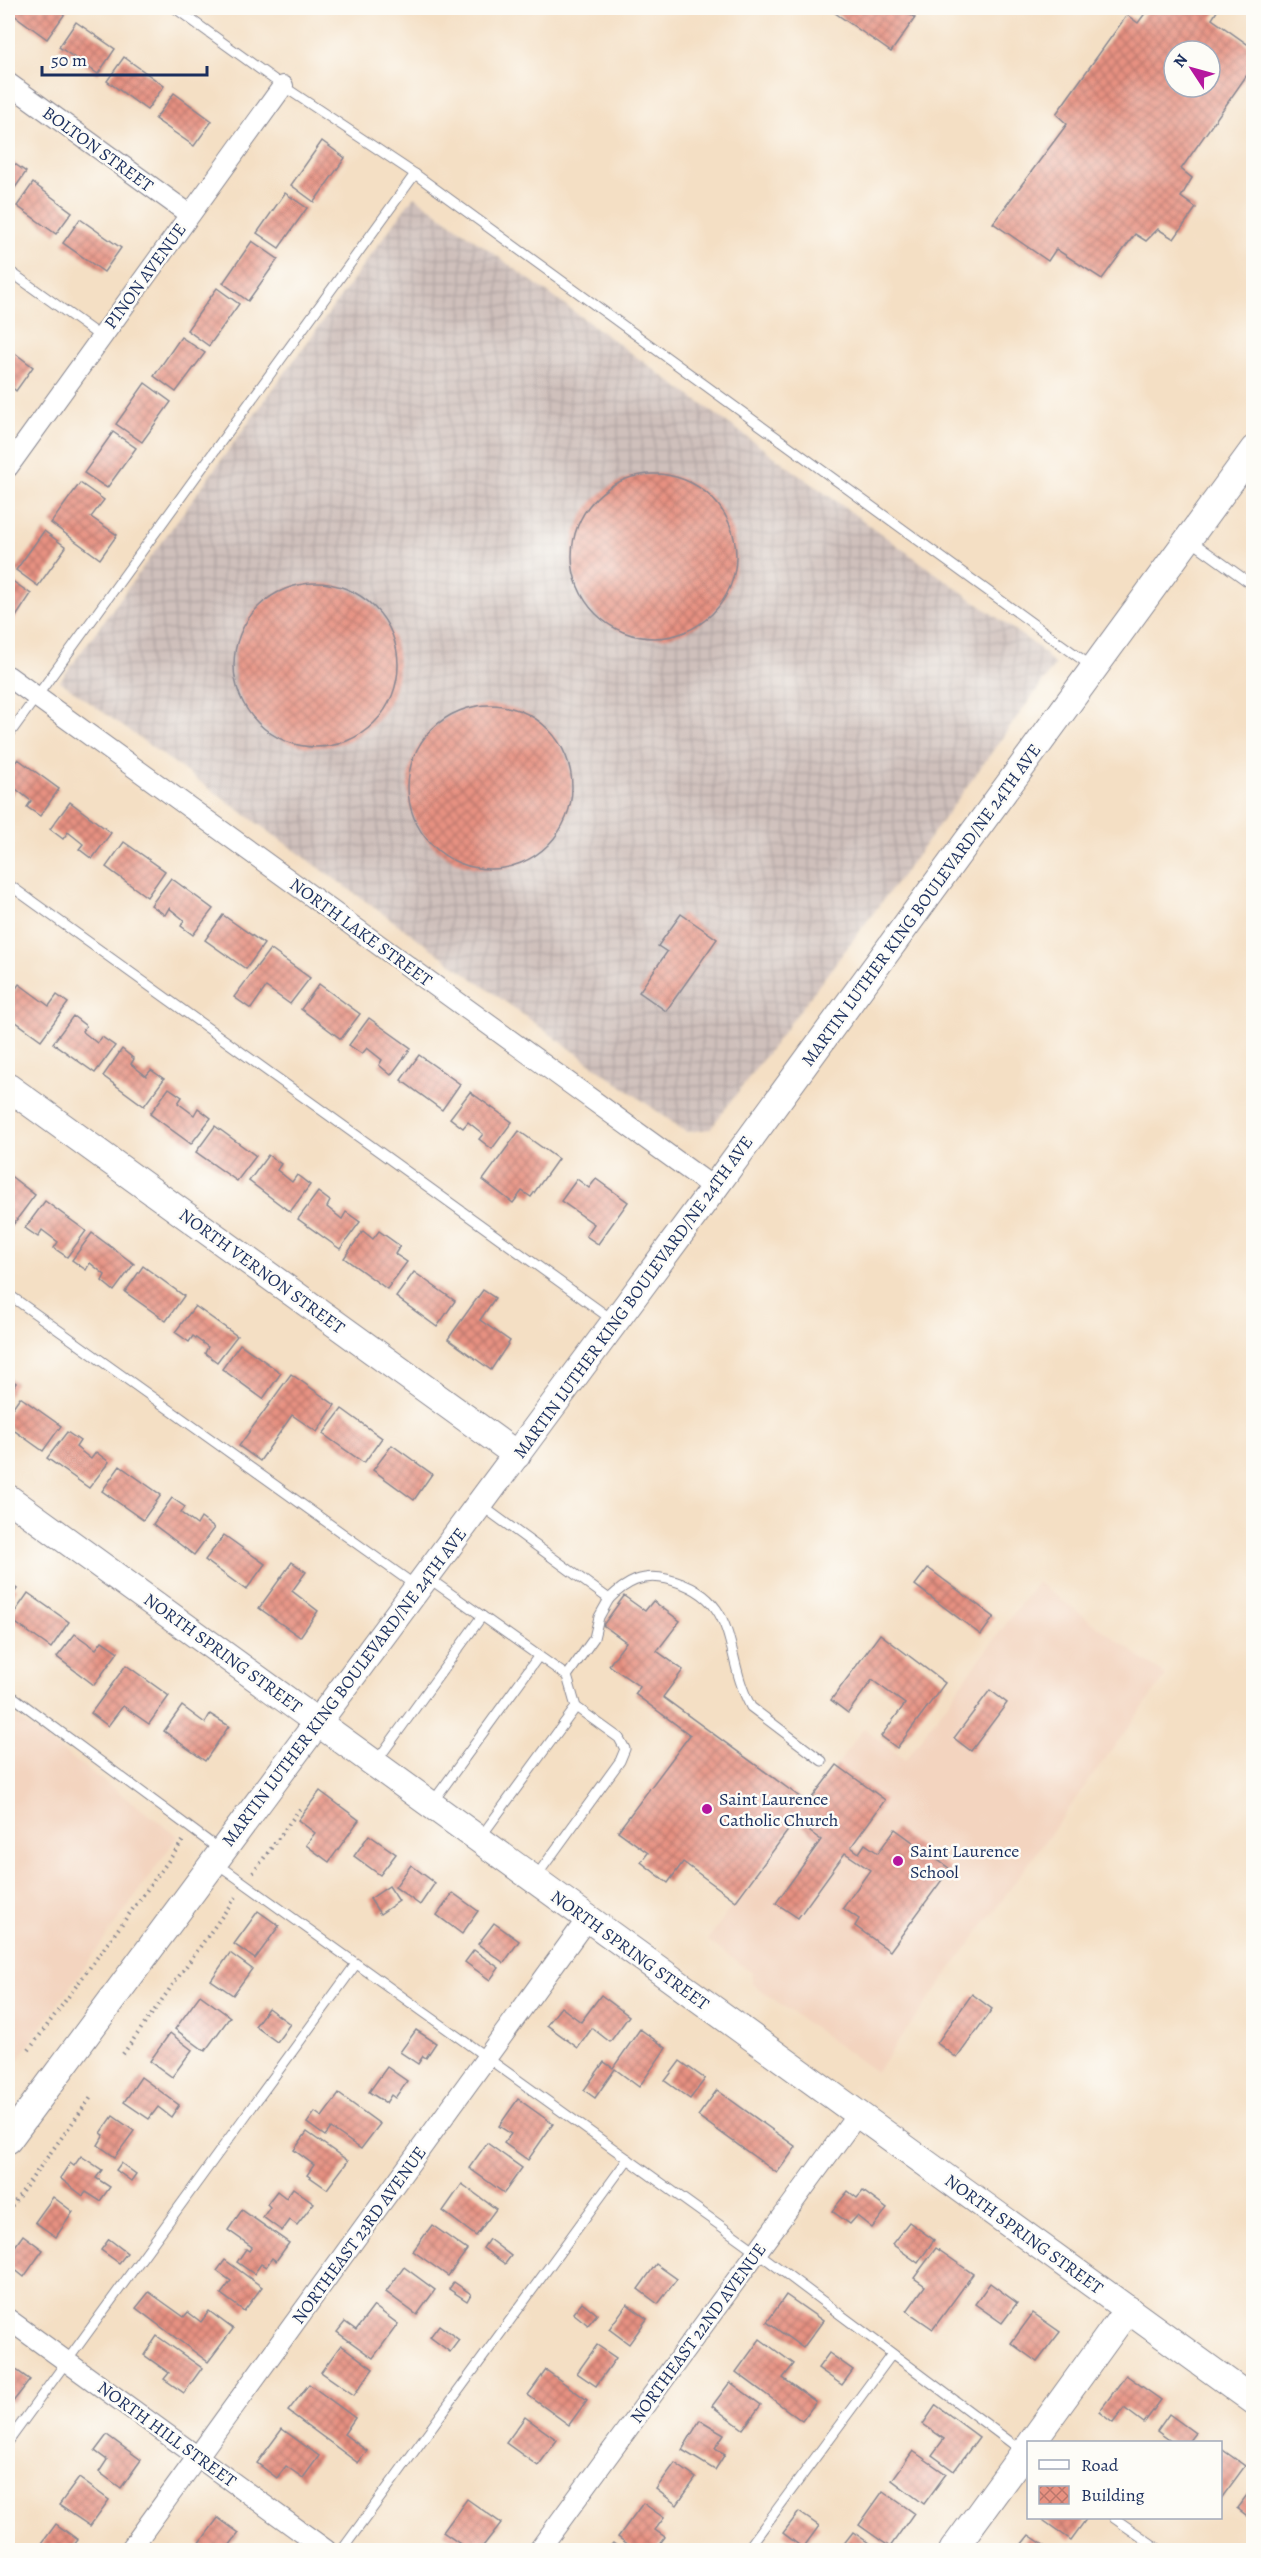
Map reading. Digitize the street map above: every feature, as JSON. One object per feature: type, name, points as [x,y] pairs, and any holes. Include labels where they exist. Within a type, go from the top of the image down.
[{"type":"street","name":"BOLTON STREET","points":[[8,83],[189,214]]},
{"type":"street","name":"PINON AVENUE","points":[[10,459],[283,86]]},
{"type":"street","name":"MARTIN LUTHER KING BOULEVARD/NE 24TH AVE","points":[[8,2140],[714,1188],[1254,449]]},
{"type":"street","name":"NORTH LAKE STREET","points":[[8,676],[714,1188]]},
{"type":"street","name":"NORTH VERNON STREET","points":[[8,1087],[517,1455]]},
{"type":"street","name":"NORTH SPRING STREET","points":[[8,1498],[1254,2401]]},
{"type":"street","name":"NORTHEAST 23RD AVENUE","points":[[130,2550],[587,1919]]},
{"type":"street","name":"NORTHEAST 22ND AVENUE","points":[[539,2550],[857,2115]]},
{"type":"street","points":[[1034,2441],[1128,2309]]},
{"type":"street","name":"NORTH HILL STREET","points":[[8,2319],[326,2550]]},
{"type":"street","points":[[953,2550],[1027,2451]]},
{"type":"lane","points":[[175,8],[283,86],[415,174],[1094,668]]},
{"type":"lane","points":[[8,736],[415,174]]},
{"type":"lane","points":[[8,270],[101,337]]},
{"type":"lane","points":[[1188,538],[1254,586]]},
{"type":"lane","points":[[8,884],[615,1322]]},
{"type":"lane","points":[[8,1294],[422,1582],[482,1616],[567,1676],[576,1707],[619,1738],[625,1749],[620,1761],[534,1880]]},
{"type":"lane","points":[[480,1504],[609,1599]]},
{"type":"lane","points":[[567,1676],[594,1638],[599,1617],[609,1599],[622,1586],[634,1579],[659,1577],[682,1583],[703,1595],[720,1613],[727,1625],[745,1696],[751,1707],[822,1761]]},
{"type":"lane","points":[[375,1764],[482,1616]]},
{"type":"lane","points":[[431,1805],[538,1657]]},
{"type":"lane","points":[[8,1693],[191,1829],[245,1884],[757,2252],[892,2354],[1027,2449]]},
{"type":"lane","points":[[479,1840],[576,1707]]},
{"type":"lane","points":[[8,2442],[356,1964]]},
{"type":"lane","points":[[342,2550],[628,2159]]},
{"type":"lane","points":[[747,2550],[892,2354]]},
{"type":"lane","points":[[1117,2519],[1160,2550]]},
{"type":"path","points":[[123,2054],[302,1806]]},
{"type":"path","points":[[28,2050],[191,1829]]},
{"type":"path","points":[[8,2211],[92,2096]]},
{"type":"shaded area","points":[[414,196],[1039,648],[1055,665],[918,854],[710,1129],[686,1132],[60,681]]},
{"type":"shaded area","name":"Saint Laurence School","points":[[1037,1582],[1166,1676],[876,2072],[752,1984],[752,1973],[707,1940],[864,1728],[905,1760]]},
{"type":"shaded area","points":[[8,1711],[178,1836],[8,2074]]},
{"type":"building","points":[[13,8],[69,8],[47,39],[10,12]]},
{"type":"building","points":[[828,8],[900,8],[915,18],[891,52]]},
{"type":"building","points":[[1149,8],[1219,8],[1212,19],[1254,49],[1254,65],[1181,169],[1192,178],[1181,197],[1196,208],[1174,239],[1158,229],[1146,241],[1135,234],[1102,279],[1056,249],[1048,261],[993,223],[1067,124],[1056,114],[1127,15],[1138,23]]},
{"type":"building","points":[[76,22],[115,49],[98,74],[59,47]]},
{"type":"building","points":[[124,57],[164,86],[147,110],[107,81]]},
{"type":"building","points":[[174,93],[212,121],[194,146],[155,119]]},
{"type":"building","points":[[322,141],[345,158],[314,202],[291,185]]},
{"type":"building","points":[[8,159],[26,172],[10,195],[8,193]]},
{"type":"building","points":[[33,183],[72,212],[56,234],[17,206]]},
{"type":"building","points":[[285,193],[307,208],[279,248],[257,233]]},
{"type":"building","points":[[80,219],[121,248],[104,272],[63,243]]},
{"type":"building","points":[[252,241],[278,259],[248,301],[223,283]]},
{"type":"building","points":[[217,288],[239,304],[209,346],[187,330]]},
{"type":"building","points":[[181,337],[205,353],[176,392],[154,376]]},
{"type":"building","points":[[8,348],[33,367],[16,391],[8,384]]},
{"type":"building","points":[[145,383],[171,402],[142,442],[116,424]]},
{"type":"building","points":[[113,432],[136,448],[107,488],[84,473]]},
{"type":"building","points":[[654,474],[685,480],[712,498],[730,525],[736,556],[730,587],[712,614],[685,632],[654,638],[623,632],[596,614],[578,587],[572,556],[578,525],[596,498],[623,480]]},
{"type":"building","points":[[80,483],[104,500],[91,517],[117,535],[100,559],[51,523]]},
{"type":"building","points":[[44,531],[66,547],[38,586],[16,570]]},
{"type":"building","points":[[8,578],[31,594],[8,629]]},
{"type":"building","points":[[316,583],[347,589],[374,607],[392,634],[398,665],[392,696],[374,723],[347,741],[316,747],[285,741],[258,723],[240,696],[234,665],[240,634],[258,607],[285,589]]},
{"type":"building","points":[[490,705],[521,711],[548,729],[566,756],[572,787],[566,818],[548,845],[521,863],[490,869],[459,863],[432,845],[414,818],[408,787],[414,756],[432,729],[459,711]]},
{"type":"building","points":[[18,759],[59,789],[40,816],[27,807],[31,801],[16,789],[11,796],[8,793],[8,773]]},
{"type":"building","points":[[70,802],[111,833],[92,859],[79,849],[83,844],[68,832],[63,839],[50,829]]},
{"type":"building","points":[[124,842],[165,871],[147,897],[106,867]]},
{"type":"building","points":[[171,878],[213,909],[193,935],[181,926],[184,920],[169,908],[165,915],[151,905]]},
{"type":"building","points":[[681,914],[717,939],[666,1011],[639,992],[667,952],[658,946]]},
{"type":"building","points":[[223,915],[264,944],[246,969],[205,940]]},
{"type":"building","points":[[270,949],[310,978],[290,1004],[266,987],[251,1009],[234,997]]},
{"type":"building","points":[[19,984],[49,1006],[57,995],[68,1003],[41,1040],[8,1016],[8,1000]]},
{"type":"building","points":[[319,984],[360,1014],[341,1039],[301,1009]]},
{"type":"building","points":[[73,1016],[86,1026],[82,1031],[97,1043],[102,1037],[115,1046],[95,1073],[53,1043]]},
{"type":"building","points":[[369,1018],[411,1048],[391,1075],[379,1065],[382,1060],[367,1048],[362,1054],[349,1045]]},
{"type":"building","points":[[122,1049],[134,1059],[131,1064],[146,1076],[151,1070],[164,1079],[144,1106],[103,1076]]},
{"type":"building","points":[[419,1055],[460,1084],[442,1110],[401,1080]]},
{"type":"building","points":[[169,1088],[182,1097],[178,1103],[194,1115],[198,1108],[211,1118],[191,1144],[150,1114]]},
{"type":"building","points":[[470,1092],[512,1122],[492,1149],[479,1139],[483,1134],[468,1122],[463,1128],[450,1118]]},
{"type":"building","points":[[215,1126],[256,1156],[237,1181],[196,1152]]},
{"type":"building","points":[[519,1131],[558,1159],[531,1197],[522,1191],[513,1203],[483,1180]]},
{"type":"building","points":[[268,1155],[281,1164],[277,1170],[292,1182],[297,1175],[310,1185],[290,1212],[249,1181]]},
{"type":"building","points":[[8,1174],[35,1195],[9,1230],[8,1229]]},
{"type":"building","points":[[577,1179],[589,1188],[596,1179],[628,1202],[598,1244],[586,1236],[594,1224],[561,1201]]},
{"type":"building","points":[[318,1192],[330,1201],[327,1207],[342,1219],[346,1212],[360,1222],[340,1249],[298,1219]]},
{"type":"building","points":[[45,1201],[86,1231],[67,1257],[54,1248],[58,1242],[42,1230],[38,1237],[25,1228]]},
{"type":"building","points":[[363,1231],[373,1239],[379,1231],[400,1246],[395,1254],[407,1262],[387,1289],[344,1258]]},
{"type":"building","points":[[92,1233],[134,1264],[114,1291],[102,1281],[105,1275],[90,1263],[86,1270],[72,1260]]},
{"type":"building","points":[[143,1266],[184,1296],[166,1321],[125,1292]]},
{"type":"building","points":[[414,1272],[455,1301],[437,1327],[396,1297]]},
{"type":"building","points":[[483,1290],[495,1298],[480,1320],[510,1341],[491,1370],[448,1339]]},
{"type":"building","points":[[195,1306],[237,1336],[217,1362],[205,1353],[208,1347],[193,1336],[189,1342],[175,1332]]},
{"type":"building","points":[[240,1344],[281,1373],[263,1399],[222,1369]]},
{"type":"building","points":[[291,1374],[335,1405],[317,1432],[292,1415],[260,1461],[239,1446]]},
{"type":"building","points":[[8,1377],[16,1383],[8,1396]]},
{"type":"building","points":[[20,1397],[61,1426],[43,1451],[8,1426],[8,1414]]},
{"type":"building","points":[[342,1409],[382,1438],[364,1463],[323,1434]]},
{"type":"building","points":[[67,1432],[80,1441],[76,1447],[91,1459],[96,1452],[109,1462],[89,1488],[47,1458]]},
{"type":"building","points":[[392,1445],[432,1474],[414,1500],[373,1470]]},
{"type":"building","points":[[120,1466],[161,1495],[143,1520],[102,1491]]},
{"type":"building","points":[[172,1498],[185,1507],[181,1513],[197,1525],[201,1518],[214,1528],[194,1555],[153,1524]]},
{"type":"building","points":[[224,1535],[265,1564],[246,1590],[205,1560]]},
{"type":"building","points":[[292,1562],[306,1572],[292,1591],[318,1611],[300,1637],[259,1608]]},
{"type":"building","points":[[928,1568],[994,1617],[981,1635],[915,1585]]},
{"type":"building","points":[[8,1582],[17,1589],[8,1602]]},
{"type":"building","points":[[28,1593],[69,1622],[51,1648],[10,1619]]},
{"type":"building","points":[[624,1596],[645,1611],[653,1601],[680,1621],[657,1651],[683,1670],[663,1697],[808,1803],[837,1765],[885,1800],[851,1847],[859,1853],[865,1844],[878,1853],[895,1829],[950,1869],[890,1951],[855,1926],[859,1919],[843,1908],[870,1870],[845,1853],[798,1918],[776,1903],[821,1840],[795,1821],[736,1901],[683,1862],[668,1883],[641,1862],[648,1853],[618,1831],[690,1735],[635,1694],[640,1687],[609,1665],[626,1642],[603,1625]]},
{"type":"building","points":[[75,1634],[96,1649],[102,1641],[118,1652],[94,1685],[57,1657]]},
{"type":"building","points":[[880,1634],[945,1683],[897,1748],[881,1736],[905,1704],[872,1680],[848,1713],[831,1700]]},
{"type":"building","points":[[126,1665],[169,1696],[149,1724],[123,1706],[108,1726],[91,1713]]},
{"type":"building","points":[[990,1690],[1007,1703],[971,1751],[954,1738]]},
{"type":"building","points":[[182,1706],[205,1723],[210,1714],[229,1726],[205,1761],[164,1731]]},
{"type":"building","points":[[320,1791],[359,1820],[329,1862],[306,1845],[315,1833],[298,1820]]},
{"type":"building","points":[[369,1835],[396,1854],[380,1875],[354,1856]]},
{"type":"building","points":[[411,1865],[435,1883],[420,1905],[395,1887]]},
{"type":"building","points":[[389,1886],[399,1901],[380,1914],[370,1899]]},
{"type":"building","points":[[453,1893],[478,1911],[462,1934],[437,1915]]},
{"type":"building","points":[[258,1911],[279,1926],[255,1959],[234,1944]]},
{"type":"building","points":[[494,1923],[519,1941],[504,1963],[478,1944]]},
{"type":"building","points":[[474,1950],[499,1968],[490,1980],[465,1962]]},
{"type":"building","points":[[230,1953],[252,1969],[233,1995],[211,1980]]},
{"type":"building","points":[[972,1994],[992,2009],[957,2058],[937,2043]]},
{"type":"building","points":[[200,1995],[230,2017],[205,2051],[175,2029]]},
{"type":"building","points":[[601,1995],[629,2016],[610,2042],[592,2028],[578,2048],[547,2025],[561,2007],[581,2022]]},
{"type":"building","points":[[268,2008],[290,2024],[277,2042],[255,2026]]},
{"type":"building","points":[[640,2029],[666,2048],[639,2087],[615,2069],[595,2098],[584,2090],[604,2062],[613,2068]]},
{"type":"building","points":[[416,2030],[436,2043],[426,2058],[423,2056],[418,2064],[400,2052]]},
{"type":"building","points":[[170,2033],[192,2050],[172,2077],[150,2061]]},
{"type":"building","points":[[680,2061],[705,2079],[690,2099],[665,2081]]},
{"type":"building","points":[[387,2067],[407,2081],[395,2098],[391,2095],[386,2103],[369,2092]]},
{"type":"building","points":[[141,2077],[179,2105],[171,2117],[158,2107],[149,2119],[124,2102]]},
{"type":"building","points":[[717,2090],[796,2147],[777,2173],[698,2116]]},
{"type":"building","points":[[339,2094],[380,2124],[361,2149],[331,2128],[325,2136],[307,2123],[315,2112],[322,2117]]},
{"type":"building","points":[[518,2099],[553,2124],[528,2160],[504,2143],[511,2134],[499,2126]]},
{"type":"building","points":[[113,2116],[134,2131],[115,2157],[98,2145],[104,2135],[101,2133]]},
{"type":"building","points":[[307,2132],[348,2161],[327,2189],[307,2175],[314,2165],[294,2150]]},
{"type":"building","points":[[487,2143],[522,2168],[504,2193],[469,2168]]},
{"type":"building","points":[[81,2156],[102,2170],[96,2178],[110,2187],[100,2201],[86,2192],[83,2196],[60,2178],[70,2163],[74,2166]]},
{"type":"building","points":[[121,2163],[136,2174],[131,2181],[116,2170]]},
{"type":"building","points":[[462,2184],[496,2209],[476,2236],[443,2211]]},
{"type":"building","points":[[293,2188],[314,2203],[297,2225],[290,2220],[282,2231],[263,2217],[270,2207],[267,2204],[277,2191],[286,2198]]},
{"type":"building","points":[[848,2191],[857,2198],[863,2191],[887,2209],[872,2228],[857,2216],[850,2224],[832,2211]]},
{"type":"building","points":[[53,2197],[73,2212],[56,2237],[35,2222]]},
{"type":"building","points":[[242,2210],[289,2243],[276,2261],[272,2258],[266,2267],[261,2264],[254,2274],[237,2262],[246,2249],[249,2251],[252,2247],[228,2230]]},
{"type":"building","points":[[909,2222],[934,2240],[918,2263],[892,2244]]},
{"type":"building","points":[[432,2225],[467,2250],[448,2276],[413,2251]]},
{"type":"building","points":[[23,2235],[43,2250],[24,2277],[8,2264],[8,2256]]},
{"type":"building","points":[[109,2239],[127,2253],[119,2263],[101,2250]]},
{"type":"building","points":[[489,2239],[511,2256],[505,2264],[483,2248]]},
{"type":"building","points":[[936,2248],[973,2274],[933,2329],[907,2311],[925,2286],[914,2278]]},
{"type":"building","points":[[225,2260],[262,2287],[244,2311],[221,2294],[231,2281],[217,2271]]},
{"type":"building","points":[[656,2264],[677,2279],[658,2304],[638,2289]]},
{"type":"building","points":[[404,2267],[435,2290],[417,2315],[386,2292]]},
{"type":"building","points":[[454,2282],[471,2294],[467,2301],[449,2289]]},
{"type":"building","points":[[990,2283],[1017,2303],[1002,2323],[975,2304]]},
{"type":"building","points":[[149,2292],[184,2317],[188,2312],[201,2322],[209,2311],[233,2329],[208,2362],[136,2308]]},
{"type":"building","points":[[786,2295],[823,2321],[803,2348],[767,2322]]},
{"type":"building","points":[[582,2302],[597,2314],[588,2325],[573,2313]]},
{"type":"building","points":[[627,2304],[647,2319],[629,2344],[609,2329]]},
{"type":"building","points":[[374,2306],[398,2324],[373,2358],[337,2332],[345,2322],[356,2330]]},
{"type":"building","points":[[1033,2313],[1060,2332],[1037,2362],[1011,2343]]},
{"type":"building","points":[[439,2325],[459,2340],[450,2352],[430,2337]]},
{"type":"building","points":[[157,2336],[202,2368],[184,2393],[164,2379],[169,2373],[144,2355]]},
{"type":"building","points":[[760,2339],[794,2364],[783,2378],[816,2402],[802,2421],[736,2372]]},
{"type":"building","points":[[341,2345],[373,2369],[354,2395],[321,2372]]},
{"type":"building","points":[[597,2345],[616,2358],[596,2386],[577,2373]]},
{"type":"building","points":[[829,2353],[853,2370],[842,2385],[818,2368]]},
{"type":"building","points":[[8,2364],[30,2380],[12,2403],[8,2400]]},
{"type":"building","points":[[546,2370],[587,2400],[569,2425],[528,2395]]},
{"type":"building","points":[[1126,2375],[1161,2400],[1144,2423],[1124,2408],[1113,2423],[1099,2412]]},
{"type":"building","points":[[730,2382],[761,2405],[743,2429],[712,2406]]},
{"type":"building","points":[[309,2384],[355,2418],[344,2434],[367,2451],[358,2463],[288,2411]]},
{"type":"building","points":[[936,2405],[979,2437],[954,2471],[932,2455],[944,2439],[923,2424]]},
{"type":"building","points":[[1169,2414],[1195,2433],[1189,2441],[1171,2441],[1157,2431]]},
{"type":"building","points":[[525,2417],[557,2440],[538,2466],[506,2443]]},
{"type":"building","points":[[700,2420],[724,2434],[715,2448],[725,2454],[715,2470],[682,2450]]},
{"type":"building","points":[[282,2429],[319,2456],[303,2478],[286,2466],[277,2478],[257,2463]]},
{"type":"building","points":[[107,2435],[141,2460],[121,2488],[99,2472],[107,2460],[95,2451]]},
{"type":"building","points":[[1222,2449],[1245,2466],[1222,2497]]},
{"type":"building","points":[[913,2451],[946,2474],[924,2504],[892,2480]]},
{"type":"building","points":[[675,2463],[696,2478],[677,2505],[656,2489]]},
{"type":"building","points":[[79,2478],[109,2500],[90,2526],[59,2505]]},
{"type":"building","points":[[1254,2486],[1254,2521],[1237,2508]]},
{"type":"building","points":[[883,2491],[914,2513],[890,2547],[859,2525]]},
{"type":"building","points":[[467,2499],[501,2523],[480,2550],[469,2550],[443,2532]]},
{"type":"building","points":[[643,2503],[664,2518],[655,2530],[665,2537],[655,2550],[636,2550],[618,2537]]},
{"type":"building","points":[[799,2512],[819,2526],[803,2548],[783,2533]]},
{"type":"building","points":[[218,2518],[239,2533],[226,2550],[208,2550],[199,2544]]},
{"type":"building","points":[[1041,2519],[1086,2519],[1071,2540]]},
{"type":"building","points":[[56,2524],[78,2540],[70,2550],[37,2550]]},
{"type":"building","points":[[853,2532],[879,2550],[839,2550]]},
{"type":"building","points":[[1029,2535],[1051,2550],[1017,2550]]},
{"type":"building","points":[[613,2543],[623,2550],[607,2550]]},
{"type":"place","name":"Saint Laurence Catholic Church","points":[[707,1809]]},
{"type":"place","name":"Saint Laurence School","points":[[898,1861]]}]
